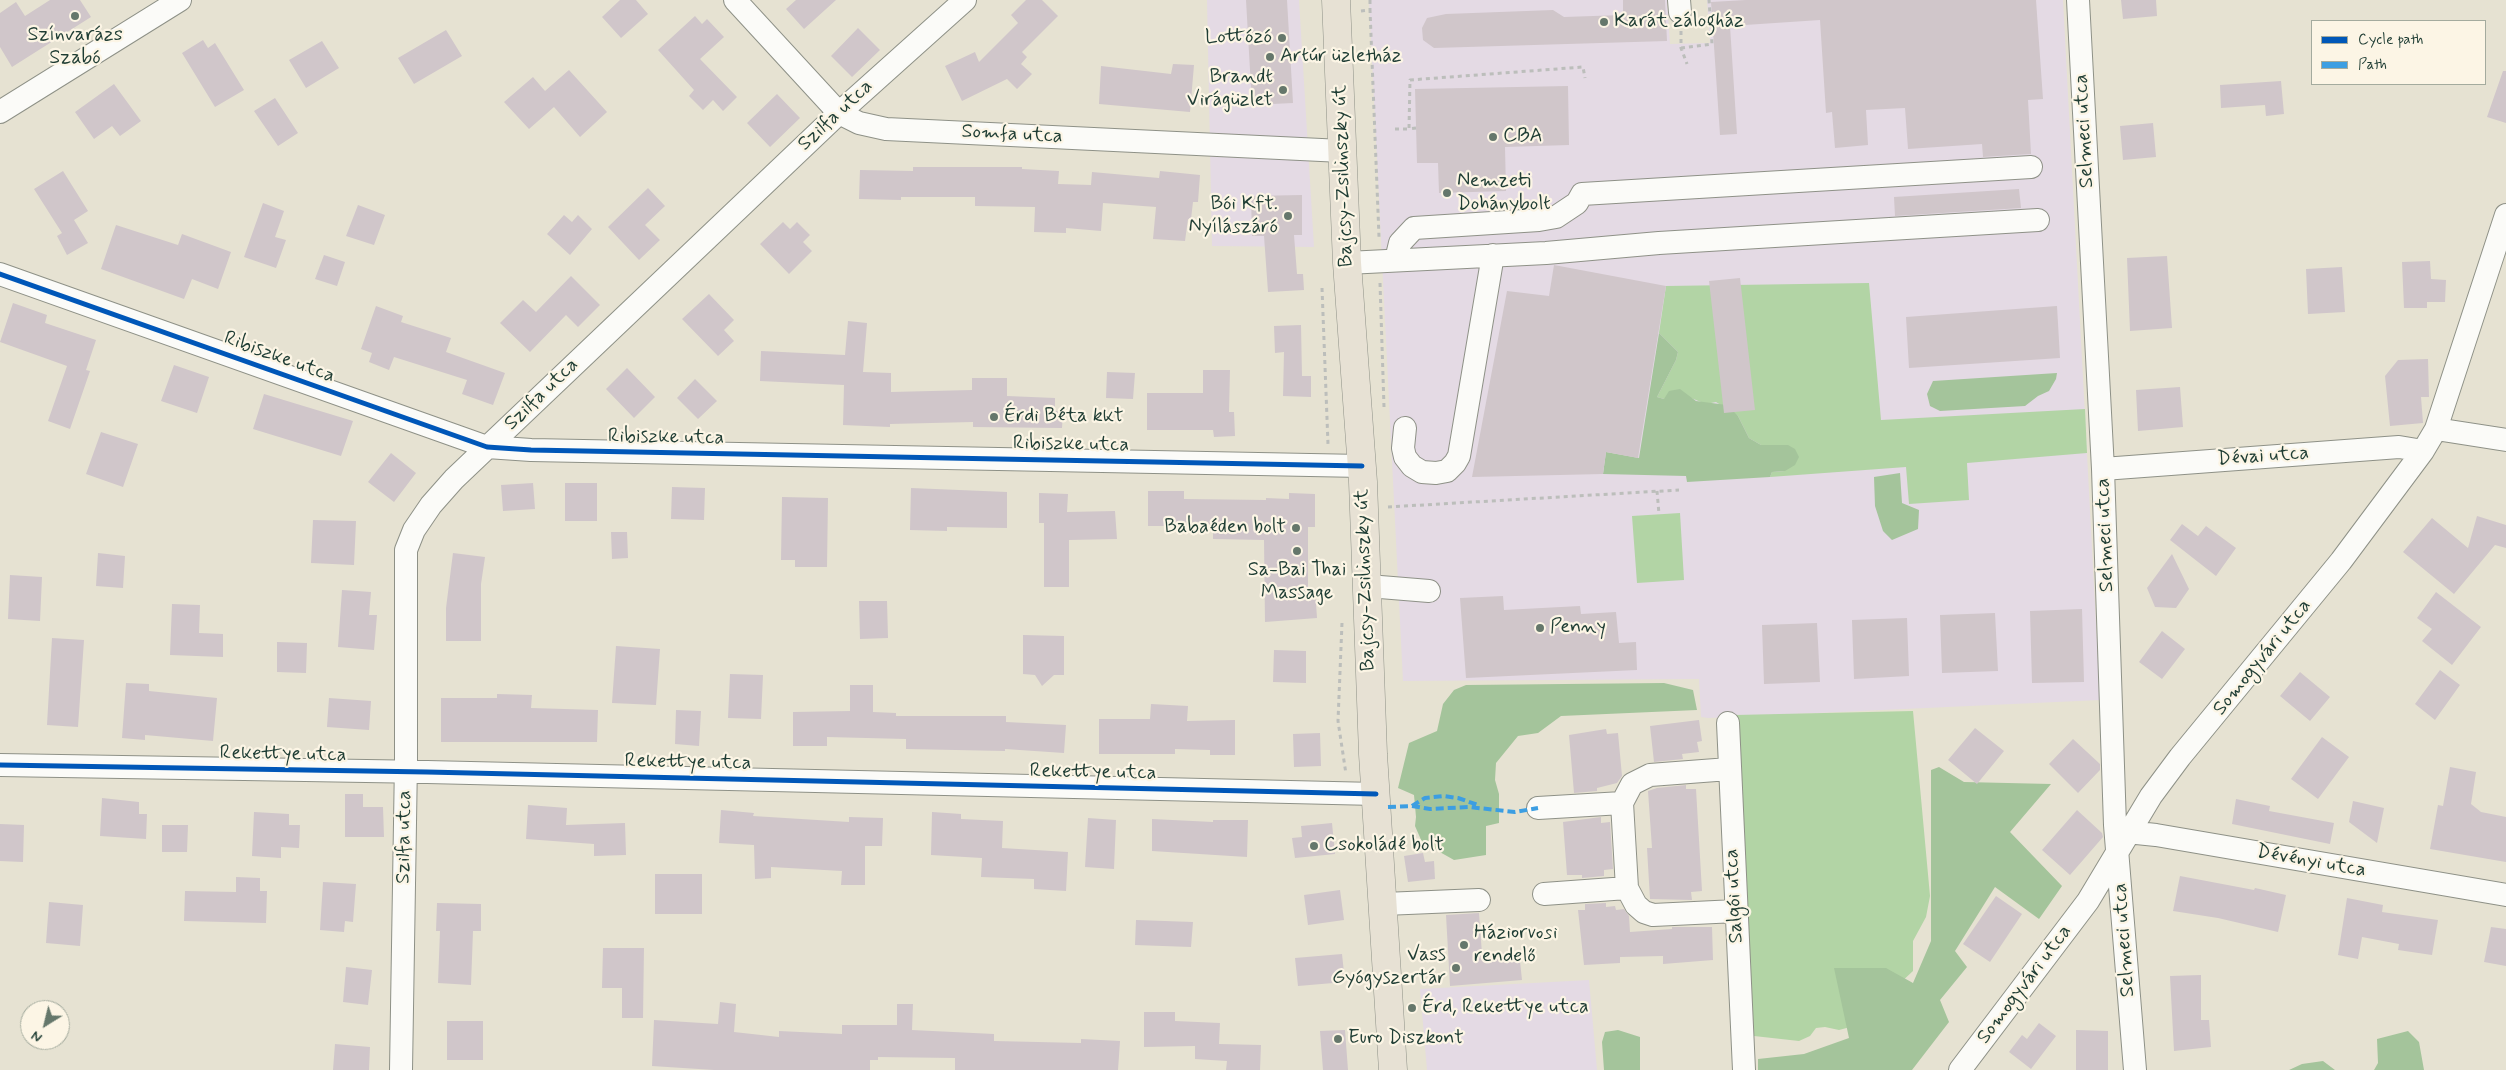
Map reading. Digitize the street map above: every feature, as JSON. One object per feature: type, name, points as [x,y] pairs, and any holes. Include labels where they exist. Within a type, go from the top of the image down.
[{"type":"main road","name":"Bajcsy-Zsilinszky út","points":[[1336,6],[1347,263],[1352,465],[1364,508],[1376,794],[1393,1070]]},
{"type":"street","points":[[0,112],[180,0]]},
{"type":"street","name":"Somfa utca","points":[[735,0],[839,113],[859,123],[886,129],[1342,151]]},
{"type":"street","name":"Szilfa utca","points":[[401,1070],[406,772],[406,550],[414,530],[431,505],[454,479],[487,447],[839,113],[965,0]]},
{"type":"street","name":"Selmeci utca","points":[[2078,0],[2122,838],[2120,893],[2135,1070]]},
{"type":"street","points":[[1388,260],[1406,234],[1414,228],[1539,220],[1556,217],[1577,203],[1582,194],[2030,167]]},
{"type":"street","name":"Somogyvári utca","points":[[1960,1070],[2088,901],[2122,838],[2180,757],[2335,569],[2423,451],[2436,429],[2506,215]]},
{"type":"street","points":[[1347,263],[2038,220]]},
{"type":"street","points":[[1405,428],[1403,448],[1405,458],[1412,466],[1422,472],[1436,474],[1447,471],[1455,463],[1459,456],[1493,255]]},
{"type":"street","name":"Ribiszke utca","points":[[0,274],[487,447],[540,451],[1352,465]]},
{"type":"street","points":[[2436,429],[2506,440]]},
{"type":"street","name":"Dévai utca","points":[[2103,469],[2399,447],[2423,451]]},
{"type":"street","points":[[1368,586],[1429,591]]},
{"type":"street","name":"Salgói utca","points":[[1728,723],[1744,1070]]},
{"type":"street","name":"Rekettye utca","points":[[0,765],[406,772],[1376,794]]},
{"type":"street","points":[[1729,769],[1650,775],[1640,778],[1632,784],[1622,803],[1627,888],[1636,905],[1644,912],[1652,915],[1736,912]]},
{"type":"street","points":[[1538,808],[1622,803]]},
{"type":"street","name":"Dévényi utca","points":[[2122,838],[2506,895]]},
{"type":"street","points":[[1544,894],[1627,888]]},
{"type":"street","points":[[1384,904],[1479,900]]},
{"type":"path","points":[[1370,0],[1388,260]]},
{"type":"path","points":[[1681,48],[1712,44],[1709,0]]},
{"type":"path","points":[[1336,6],[1370,10]]},
{"type":"path","points":[[1680,6],[1681,48],[1687,64]]},
{"type":"path","points":[[1409,129],[1410,80],[1583,67],[1585,78]]},
{"type":"path","points":[[1395,129],[1416,128]]},
{"type":"path","points":[[1322,279],[1328,448],[1352,465]]},
{"type":"path","points":[[1364,508],[1679,490]]},
{"type":"path","points":[[1657,491],[1659,514]]},
{"type":"path","points":[[1342,621],[1338,721],[1349,794]]},
{"type":"shaded area","points":[[1207,0],[1299,0],[1314,247],[1212,246]]},
{"type":"shaded area","points":[[1369,0],[1667,0],[1670,44],[1710,43],[1707,0],[2063,0],[2100,700],[1708,718],[1701,717],[1699,679],[1403,681]]},
{"type":"shaded area","points":[[1589,980],[1597,1070],[1427,1070],[1420,989]]},
{"type":"green space","points":[[1869,283],[1881,420],[2085,409],[2087,453],[1967,463],[1969,500],[1909,504],[1906,467],[1770,477],[1772,472],[1785,471],[1788,445],[1761,445],[1749,438],[1738,416],[1716,402],[1706,404],[1686,396],[1664,399],[1657,397],[1676,360],[1678,352],[1659,333],[1666,286]]},
{"type":"green space","points":[[1659,333],[1678,352],[1676,360],[1657,397],[1664,399],[1669,391],[1680,389],[1696,401],[1727,405],[1738,416],[1749,438],[1761,445],[1788,445],[1795,449],[1799,457],[1795,465],[1785,471],[1772,472],[1770,477],[1687,482],[1686,476],[1603,474],[1606,452],[1639,458]]},
{"type":"green space","points":[[2057,373],[2056,379],[2049,391],[2038,396],[2025,406],[1940,411],[1930,406],[1927,394],[1933,381]]},
{"type":"green space","points":[[1900,473],[1902,503],[1919,510],[1918,529],[1892,540],[1883,531],[1875,506],[1874,477]]},
{"type":"green space","points":[[1680,513],[1684,580],[1637,583],[1632,516]]},
{"type":"green space","points":[[1664,683],[1693,690],[1697,710],[1561,716],[1538,733],[1518,736],[1496,763],[1495,780],[1499,794],[1499,823],[1486,826],[1486,855],[1454,860],[1422,842],[1415,826],[1414,795],[1398,788],[1409,743],[1437,731],[1443,704],[1454,690],[1466,685]]},
{"type":"green space","points":[[1913,711],[1930,896],[1926,917],[1913,941],[1913,971],[1854,1026],[1839,1030],[1825,1027],[1816,1028],[1810,1036],[1799,1041],[1754,1036],[1735,715]]},
{"type":"green space","points":[[1939,767],[1964,782],[2051,784],[2010,832],[2062,886],[2039,919],[1995,887],[1955,951],[1967,967],[1940,1000],[1949,1022],[1912,1070],[1758,1070],[1758,1059],[1804,1054],[1849,1038],[1834,968],[1886,968],[1913,983],[1931,941],[1931,770]]},
{"type":"green space","points":[[1618,1030],[1640,1037],[1640,1070],[1604,1070],[1602,1042],[1605,1032]]},
{"type":"green space","points":[[2408,1031],[2419,1042],[2424,1070],[2374,1070],[2378,1063],[2377,1039]]},
{"type":"green space","points":[[2323,1061],[2335,1070],[2289,1070],[2302,1064]]},
{"type":"building","points":[[50,0],[80,0],[91,17],[12,67],[0,47],[0,13],[16,2],[25,16]]},
{"type":"building","points":[[620,0],[636,0],[648,14],[621,38],[602,17]]},
{"type":"building","points":[[796,0],[836,0],[804,29],[786,9]]},
{"type":"building","points":[[1026,0],[1042,0],[1058,16],[1022,52],[1027,57],[1021,64],[1032,74],[1017,89],[1007,79],[962,101],[945,66],[975,52],[979,62],[1018,23],[1011,15]]},
{"type":"building","name":"Artúr üzletház","points":[[1246,0],[1287,0],[1293,103],[1252,105]]},
{"type":"building","points":[[1623,0],[1665,0],[1667,41],[1434,48],[1423,40],[1422,28],[1427,18],[1446,14],[1553,10],[1564,17],[1623,15]]},
{"type":"building","points":[[1746,0],[2036,0],[2043,99],[2028,100],[2031,154],[1983,157],[1982,144],[1908,149],[1905,108],[1866,110],[1868,145],[1835,148],[1832,112],[1826,113],[1820,20],[1730,26],[1737,134],[1720,135],[1711,2]]},
{"type":"building","points":[[2121,0],[2156,0],[2157,16],[2123,19]]},
{"type":"building","points":[[695,16],[702,24],[707,19],[724,37],[700,59],[737,97],[723,111],[713,100],[703,110],[689,96],[694,90],[658,50]]},
{"type":"building","points":[[858,28],[880,50],[852,77],[831,56]]},
{"type":"building","points":[[446,30],[462,56],[414,84],[398,58]]},
{"type":"building","points":[[203,40],[208,48],[215,43],[244,90],[215,107],[182,53]]},
{"type":"building","points":[[322,41],[339,68],[306,88],[289,60]]},
{"type":"building","points":[[1173,64],[1194,65],[1190,112],[1099,104],[1101,66],[1171,74]]},
{"type":"building","points":[[569,70],[607,112],[580,137],[554,107],[529,129],[504,102],[533,77],[545,91]]},
{"type":"building","points":[[2503,71],[2506,71],[2506,123],[2487,117]]},
{"type":"building","points":[[2281,81],[2284,114],[2266,116],[2265,105],[2221,108],[2220,85]]},
{"type":"building","points":[[114,84],[141,121],[120,136],[112,126],[94,139],[75,112]]},
{"type":"building","name":"CBA","points":[[1568,86],[1569,145],[1505,147],[1506,191],[1439,193],[1438,163],[1417,163],[1415,89]]},
{"type":"building","points":[[777,94],[800,118],[770,147],[747,123]]},
{"type":"building","points":[[275,98],[298,133],[278,146],[254,111]]},
{"type":"building","points":[[2153,123],[2156,157],[2123,160],[2120,126]]},
{"type":"building","points":[[913,167],[1022,167],[1022,169],[1059,171],[1058,184],[1091,185],[1092,172],[1159,178],[1160,171],[1200,175],[1198,202],[1193,202],[1185,241],[1153,239],[1156,207],[1103,203],[1101,231],[1066,228],[1066,233],[1034,232],[1035,207],[975,206],[975,197],[901,197],[901,200],[859,199],[860,170],[913,171]]},
{"type":"building","points":[[63,171],[88,211],[74,220],[88,243],[67,255],[57,236],[62,233],[34,189]]},
{"type":"building","points":[[648,188],[665,206],[645,225],[660,240],[639,260],[608,227]]},
{"type":"building","points":[[2019,189],[2021,208],[1895,216],[1894,197]]},
{"type":"building","points":[[1302,195],[1302,235],[1294,235],[1297,274],[1303,274],[1304,290],[1268,292],[1264,236],[1252,236],[1251,196]]},
{"type":"building","points":[[263,203],[284,211],[275,237],[286,240],[276,268],[244,257]]},
{"type":"building","points":[[358,205],[385,215],[374,245],[346,236]]},
{"type":"building","points":[[564,215],[572,222],[578,215],[592,229],[570,255],[547,234]]},
{"type":"building","points":[[783,222],[790,229],[797,222],[810,235],[803,242],[812,251],[789,274],[760,244]]},
{"type":"building","points":[[116,225],[178,245],[182,234],[231,252],[218,289],[192,279],[184,299],[101,269]]},
{"type":"building","points":[[324,255],[345,262],[337,286],[315,279]]},
{"type":"building","points":[[2167,256],[2172,328],[2130,331],[2127,258]]},
{"type":"building","points":[[2430,261],[2431,279],[2446,280],[2445,302],[2427,302],[2427,308],[2404,308],[2402,262]]},
{"type":"building","points":[[1554,265],[1666,286],[1638,458],[1606,452],[1603,474],[1472,477],[1507,291],[1549,296]]},
{"type":"building","points":[[2342,267],[2345,312],[2308,314],[2306,269]]},
{"type":"building","points":[[571,276],[600,305],[578,327],[566,315],[530,352],[500,323],[523,300],[536,312]]},
{"type":"building","points":[[1740,278],[1755,410],[1724,413],[1709,281]]},
{"type":"building","points":[[709,294],[734,320],[724,330],[734,341],[718,356],[682,319]]},
{"type":"building","points":[[13,303],[47,315],[45,323],[96,340],[86,370],[90,371],[70,429],[48,421],[67,366],[0,342]]},
{"type":"building","points":[[376,306],[403,316],[401,322],[451,338],[446,352],[505,373],[493,405],[462,394],[467,380],[394,357],[389,370],[369,362],[372,353],[361,349]]},
{"type":"building","points":[[2057,306],[2060,358],[1909,368],[1906,317]]},
{"type":"building","points":[[848,321],[867,323],[863,372],[891,373],[891,392],[972,390],[972,378],[1007,378],[1007,396],[1055,398],[1055,411],[1063,411],[1062,428],[973,427],[973,422],[890,424],[890,427],[843,425],[844,385],[760,381],[761,351],[845,355]]},
{"type":"building","points":[[1301,325],[1302,376],[1311,376],[1311,397],[1283,396],[1284,352],[1275,353],[1274,326]]},
{"type":"building","points":[[2428,359],[2429,397],[2421,397],[2423,423],[2390,426],[2385,376],[2398,360]]},
{"type":"building","points":[[174,365],[209,377],[197,413],[161,401]]},
{"type":"building","points":[[627,368],[655,397],[634,418],[606,389]]},
{"type":"building","points":[[1203,370],[1230,370],[1229,412],[1234,412],[1235,436],[1214,437],[1213,430],[1147,430],[1147,393],[1203,393]]},
{"type":"building","points":[[1107,372],[1135,373],[1133,399],[1106,398]]},
{"type":"building","points":[[695,379],[717,401],[698,419],[677,398]]},
{"type":"building","points":[[2180,387],[2183,427],[2138,431],[2136,390]]},
{"type":"building","points":[[264,394],[353,421],[341,456],[253,429]]},
{"type":"building","points":[[101,432],[138,444],[123,487],[86,474]]},
{"type":"building","points":[[391,453],[416,473],[394,502],[368,482]]},
{"type":"building","points":[[533,483],[535,509],[503,511],[501,485]]},
{"type":"building","points":[[565,483],[597,483],[597,521],[565,521]]},
{"type":"building","points":[[672,487],[705,488],[704,520],[671,519]]},
{"type":"building","points":[[911,488],[1007,492],[1007,528],[947,527],[947,531],[910,530]]},
{"type":"building","points":[[1148,491],[1184,491],[1184,499],[1266,500],[1266,498],[1289,499],[1289,493],[1315,494],[1315,527],[1308,527],[1308,589],[1315,589],[1317,618],[1265,622],[1264,540],[1213,539],[1213,526],[1148,526]]},
{"type":"building","points":[[1039,493],[1068,494],[1067,512],[1115,511],[1117,539],[1069,540],[1069,587],[1044,587],[1044,523],[1039,523]]},
{"type":"building","points":[[782,497],[828,498],[827,567],[795,567],[795,560],[781,560]]},
{"type":"building","points":[[2477,516],[2506,525],[2506,548],[2495,545],[2454,594],[2403,552],[2432,518],[2468,548]]},
{"type":"building","points":[[313,520],[356,521],[354,565],[311,563]]},
{"type":"building","points":[[2182,524],[2198,536],[2206,526],[2236,548],[2216,576],[2170,540]]},
{"type":"building","points":[[611,532],[627,532],[628,558],[612,559]]},
{"type":"building","points":[[98,553],[125,556],[123,588],[96,586]]},
{"type":"building","points":[[453,553],[485,557],[481,584],[481,641],[446,641],[446,608]]},
{"type":"building","points":[[2172,554],[2189,589],[2176,608],[2155,607],[2147,588]]},
{"type":"building","points":[[10,575],[42,577],[40,621],[8,619]]},
{"type":"building","points":[[342,590],[371,592],[369,615],[377,615],[374,650],[338,647]]},
{"type":"building","points":[[2436,592],[2481,627],[2452,665],[2422,641],[2432,629],[2417,618]]},
{"type":"building","name":"Penny","points":[[1503,596],[1504,610],[1580,606],[1581,614],[1616,612],[1619,643],[1636,642],[1637,670],[1466,678],[1460,598]]},
{"type":"building","points":[[859,601],[887,601],[888,638],[860,639]]},
{"type":"building","points":[[172,604],[200,605],[199,633],[223,634],[223,657],[170,655]]},
{"type":"building","points":[[2082,609],[2084,682],[2032,683],[2030,611]]},
{"type":"building","points":[[1995,613],[1998,671],[1942,673],[1940,615]]},
{"type":"building","points":[[1907,618],[1909,676],[1854,679],[1852,620]]},
{"type":"building","points":[[1817,623],[1820,682],[1764,684],[1762,625]]},
{"type":"building","points":[[2162,631],[2185,649],[2162,679],[2139,662]]},
{"type":"building","points":[[1023,635],[1064,636],[1064,675],[1054,675],[1042,686],[1035,675],[1023,674]]},
{"type":"building","points":[[52,638],[84,640],[78,727],[47,725]]},
{"type":"building","points":[[277,642],[307,643],[306,673],[277,672]]},
{"type":"building","points":[[616,646],[660,649],[656,705],[612,703]]},
{"type":"building","points":[[1274,650],[1306,651],[1306,683],[1273,682]]},
{"type":"building","points":[[2440,670],[2460,685],[2435,720],[2415,704]]},
{"type":"building","points":[[2300,672],[2330,697],[2310,721],[2280,696]]},
{"type":"building","points":[[730,674],[763,675],[761,719],[728,718]]},
{"type":"building","points":[[126,683],[149,684],[149,691],[217,698],[213,741],[145,735],[145,740],[122,738]]},
{"type":"building","points":[[850,685],[873,685],[873,712],[896,713],[896,716],[1006,716],[1006,722],[1066,725],[1064,753],[1005,749],[1005,751],[906,749],[906,739],[827,737],[827,746],[793,746],[793,712],[850,711]]},
{"type":"building","points":[[497,694],[532,695],[531,708],[598,710],[597,742],[441,742],[441,698],[497,698]]},
{"type":"building","points":[[329,698],[371,701],[369,730],[327,727]]},
{"type":"building","points":[[1151,704],[1188,706],[1187,721],[1235,720],[1235,755],[1210,755],[1210,750],[1175,749],[1175,754],[1099,754],[1099,719],[1150,719]]},
{"type":"building","points":[[676,710],[701,711],[699,746],[675,744]]},
{"type":"building","points":[[1699,720],[1702,741],[1697,742],[1699,752],[1682,754],[1683,759],[1654,762],[1650,726]]},
{"type":"building","points":[[1975,728],[2004,751],[1977,784],[1948,760]]},
{"type":"building","points":[[1606,729],[1607,734],[1618,733],[1622,776],[1617,783],[1597,788],[1597,791],[1574,793],[1569,735]]},
{"type":"building","points":[[1320,733],[1321,766],[1294,767],[1293,734]]},
{"type":"building","points":[[2322,737],[2349,757],[2318,799],[2291,779]]},
{"type":"building","points":[[2073,739],[2100,764],[2100,770],[2078,793],[2049,764]]},
{"type":"building","points":[[2450,767],[2476,772],[2471,804],[2481,812],[2506,817],[2506,862],[2430,849],[2438,805],[2443,806]]},
{"type":"building","points":[[1686,785],[1686,789],[1696,789],[1702,891],[1691,892],[1692,900],[1650,899],[1647,848],[1652,848],[1648,791],[1657,788]]},
{"type":"building","points":[[345,794],[363,794],[363,807],[383,807],[384,837],[345,837]]},
{"type":"building","points":[[102,798],[139,802],[139,814],[147,814],[146,839],[100,836]]},
{"type":"building","points":[[2236,799],[2270,806],[2269,811],[2334,823],[2330,844],[2232,824]]},
{"type":"building","points":[[2353,801],[2384,808],[2377,843],[2349,822]]},
{"type":"building","points":[[528,805],[567,808],[566,825],[625,823],[626,855],[594,856],[594,844],[526,839]]},
{"type":"building","points":[[721,810],[754,813],[753,816],[849,822],[849,817],[883,818],[882,846],[865,846],[865,885],[841,885],[842,871],[771,867],[771,878],[755,879],[754,845],[719,843]]},
{"type":"building","points":[[2077,810],[2102,833],[2103,837],[2070,875],[2042,850]]},
{"type":"building","points":[[254,812],[289,814],[289,825],[300,825],[299,848],[281,847],[281,858],[252,856]]},
{"type":"building","points":[[932,812],[961,814],[961,819],[1003,821],[1002,848],[1068,852],[1066,891],[1034,889],[1034,879],[981,877],[982,858],[931,855]]},
{"type":"building","points":[[1601,817],[1601,823],[1610,822],[1613,869],[1604,870],[1604,876],[1582,878],[1582,875],[1567,875],[1563,822]]},
{"type":"building","points":[[1088,818],[1116,820],[1114,869],[1085,867]]},
{"type":"building","points":[[1152,819],[1213,822],[1213,820],[1248,820],[1247,857],[1152,851]]},
{"type":"building","name":"Csokoládé bolt","points":[[1332,823],[1335,854],[1295,858],[1292,838],[1302,837],[1301,826]]},
{"type":"building","points":[[0,824],[24,825],[23,862],[0,861]]},
{"type":"building","points":[[162,825],[188,825],[187,852],[162,852]]},
{"type":"building","points":[[1423,853],[1425,862],[1434,861],[1435,879],[1408,882],[1404,856]]},
{"type":"building","points":[[655,874],[702,874],[702,914],[655,914]]},
{"type":"building","points":[[2180,876],[2286,895],[2278,932],[2218,918],[2173,911]]},
{"type":"building","points":[[236,877],[260,878],[260,891],[267,891],[266,923],[184,921],[185,891],[236,892]]},
{"type":"building","points":[[323,882],[356,884],[353,922],[345,921],[344,932],[320,930]]},
{"type":"building","points":[[1340,890],[1344,920],[1308,925],[1304,895]]},
{"type":"building","points":[[1996,896],[2022,914],[1990,962],[1963,944]]},
{"type":"building","points":[[2347,898],[2383,905],[2382,912],[2438,920],[2432,955],[2398,950],[2399,944],[2362,937],[2358,959],[2338,955]]},
{"type":"building","points":[[49,902],[83,905],[80,946],[46,943]]},
{"type":"building","points":[[437,903],[481,904],[481,931],[473,931],[471,985],[438,983],[440,931],[436,931]]},
{"type":"building","points":[[1606,903],[1606,907],[1615,906],[1616,910],[1624,909],[1629,916],[1630,932],[1672,929],[1672,927],[1712,927],[1713,960],[1663,964],[1663,956],[1620,957],[1620,963],[1584,965],[1578,910],[1585,910],[1585,904]]},
{"type":"building","name":"Háziorvosi rendelő","points":[[1479,913],[1482,954],[1519,952],[1522,980],[1450,986],[1446,915]]},
{"type":"building","points":[[1136,920],[1193,922],[1191,947],[1135,945]]},
{"type":"building","points":[[2491,927],[2506,929],[2506,966],[2484,962]]},
{"type":"building","points":[[603,948],[644,948],[643,1018],[622,1018],[622,988],[602,988]]},
{"type":"building","points":[[1342,954],[1345,982],[1298,986],[1295,958]]},
{"type":"building","points":[[346,967],[372,970],[368,1005],[343,1002]]},
{"type":"building","points":[[2201,975],[2201,1020],[2209,1020],[2211,1047],[2174,1051],[2170,976]]},
{"type":"building","points":[[720,1002],[736,1004],[734,1032],[779,1037],[779,1031],[842,1034],[842,1025],[897,1025],[897,1004],[913,1004],[912,1030],[994,1034],[994,1041],[1081,1043],[1081,1039],[1120,1041],[1118,1070],[955,1070],[955,1058],[878,1057],[878,1060],[870,1060],[870,1070],[714,1070],[652,1066],[654,1020],[718,1024]]},
{"type":"building","points":[[1144,1012],[1175,1012],[1175,1021],[1220,1023],[1219,1044],[1261,1045],[1260,1070],[1226,1070],[1227,1061],[1195,1059],[1195,1046],[1144,1047]]},
{"type":"building","points":[[447,1021],[483,1021],[483,1060],[447,1060]]},
{"type":"building","points":[[2039,1023],[2056,1036],[2031,1069],[2009,1052],[2022,1035],[2027,1039]]},
{"type":"building","points":[[1345,1030],[1348,1070],[1323,1070],[1320,1031]]},
{"type":"building","points":[[2076,1030],[2108,1031],[2108,1070],[2076,1070]]},
{"type":"building","points":[[335,1044],[370,1047],[369,1070],[333,1070]]},
{"type":"marked path","points":[[1412,806],[1425,798],[1443,796],[1458,798],[1478,805]]},
{"type":"marked path","points":[[1388,807],[1412,806],[1430,809],[1469,807],[1515,812],[1538,808]]},
{"type":"cycle path","points":[[0,274],[487,447],[531,450],[1362,466]]},
{"type":"cycle path","points":[[0,765],[427,772],[1376,794]]},
{"type":"place","name":"Színvarázs Szabó","points":[[75,16]]},
{"type":"place","name":"Karát zálogház","points":[[1604,22]]},
{"type":"place","name":"Lottózó","points":[[1282,38]]},
{"type":"place","name":"Artúr üzletház","points":[[1270,57]]},
{"type":"place","name":"Brandt Virágüzlet","points":[[1283,90]]},
{"type":"place","name":"CBA","points":[[1493,137]]},
{"type":"place","name":"Nemzeti Dohánybolt","points":[[1447,193]]},
{"type":"place","name":"Bói Kft. Nyílászáró","points":[[1288,216]]},
{"type":"place","name":"Érdi Béta kkt","points":[[994,417]]},
{"type":"place","name":"Babaéden bolt","points":[[1296,528]]},
{"type":"place","name":"Sa-Bai Thai Massage","points":[[1297,551]]},
{"type":"place","name":"Penny","points":[[1540,628]]},
{"type":"place","name":"Csokoládé bolt","points":[[1314,846]]},
{"type":"place","name":"Háziorvosi rendelő","points":[[1464,945]]},
{"type":"place","name":"Vass Gyógyszertár","points":[[1456,968]]},
{"type":"place","name":"Érd, Rekettye utca","points":[[1412,1008]]},
{"type":"place","name":"Euro Diszkont","points":[[1338,1039]]}]
